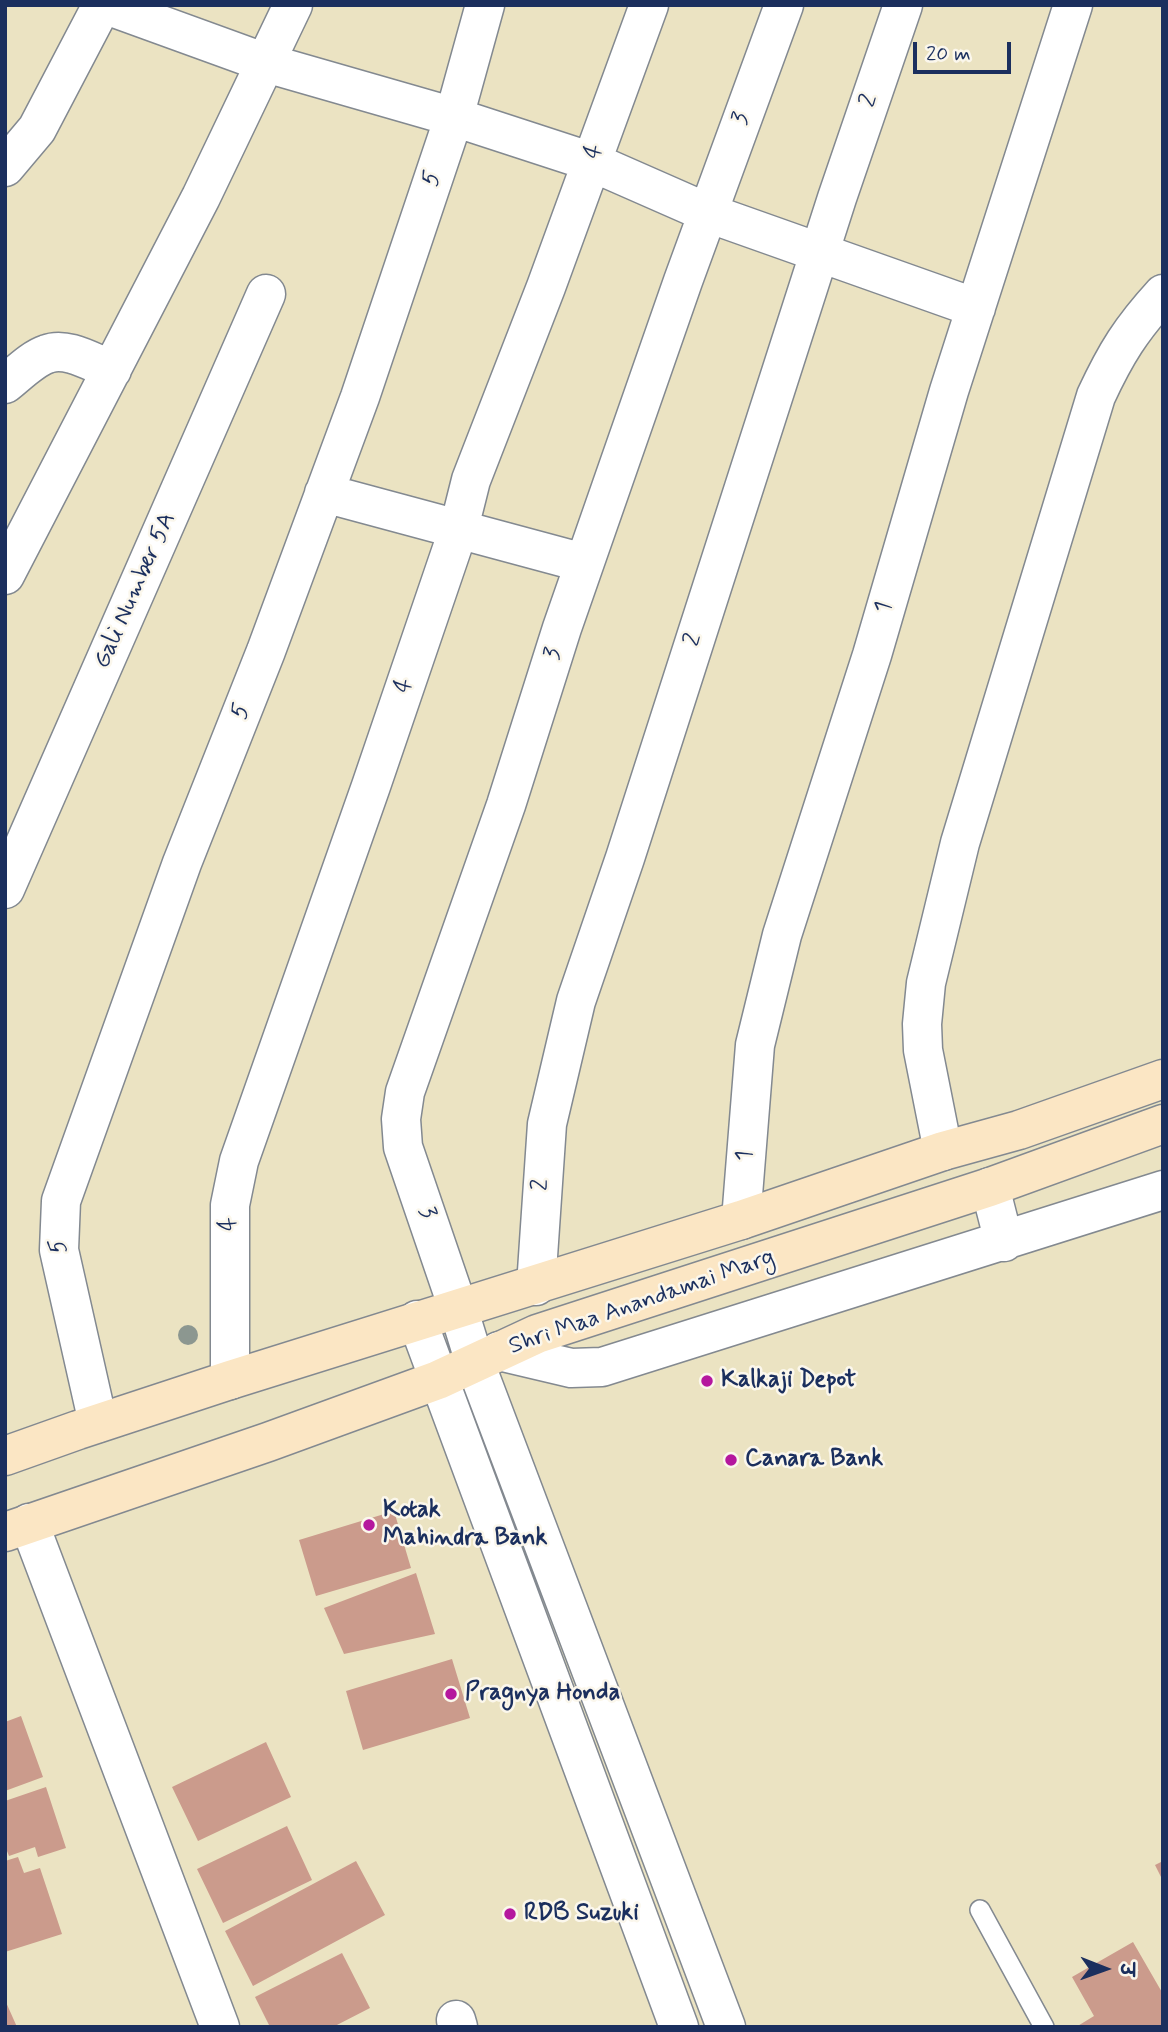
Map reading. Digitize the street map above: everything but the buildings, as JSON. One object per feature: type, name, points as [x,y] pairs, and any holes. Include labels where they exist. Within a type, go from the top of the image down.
[{"type":"main road","name":"Shri Maa Anandamai Marg","points":[[5,1456],[230,1380],[417,1320],[536,1286],[943,1151],[1019,1130],[1163,1079]]},
{"type":"main road","name":"Shri Maa Anandamai Marg","points":[[17,1527],[268,1443],[438,1380],[537,1334],[990,1187],[1163,1124]]},
{"type":"street","points":[[5,167],[37,129],[104,5],[266,63],[454,117],[592,162],[708,213],[976,308]]},
{"type":"street","points":[[5,575],[201,197],[293,5]]},
{"type":"street","name":"5","points":[[98,1423],[59,1250],[61,1201],[182,863],[266,651],[360,397],[454,117],[485,5]]},
{"type":"street","name":"4","points":[[230,1380],[230,1205],[239,1161],[275,1053],[306,975],[458,528],[471,480],[649,5]]},
{"type":"street","name":"3","points":[[726,2027],[487,1357],[458,1308],[403,1147],[401,1119],[405,1092],[502,817],[584,563],[784,5]]},
{"type":"street","name":"2","points":[[536,1286],[547,1124],[576,1001],[629,845],[820,251],[903,5]]},
{"type":"street","name":"1","points":[[741,1220],[755,1045],[782,934],[872,655],[976,308],[1073,5]]},
{"type":"street","name":"Gali Number 5A","points":[[5,889],[266,293]]},
{"type":"street","points":[[943,1151],[923,1049],[922,1024],[926,983],[960,843],[1096,396],[1115,355],[1135,324],[1163,294]]},
{"type":"street","points":[[5,384],[45,354],[57,352],[72,354],[112,370]]},
{"type":"street","points":[[324,493],[584,563]]},
{"type":"street","points":[[990,1187],[1004,1242]]},
{"type":"street","points":[[487,1357],[571,1368],[602,1367],[1163,1190]]},
{"type":"street","points":[[417,1320],[679,2027]]},
{"type":"street","points":[[17,1527],[220,2027]]},
{"type":"lane","points":[[981,1910],[1044,2027]]},
{"type":"place","name":"Kalkaji Depot","points":[[707,1381]]},
{"type":"place","name":"Canara Bank","points":[[731,1460]]},
{"type":"place","name":"Kotak Mahindra Bank","points":[[369,1525]]},
{"type":"place","name":"Pragnya Honda","points":[[451,1694]]},
{"type":"place","name":"RDB Suzuki","points":[[510,1914]]}]
